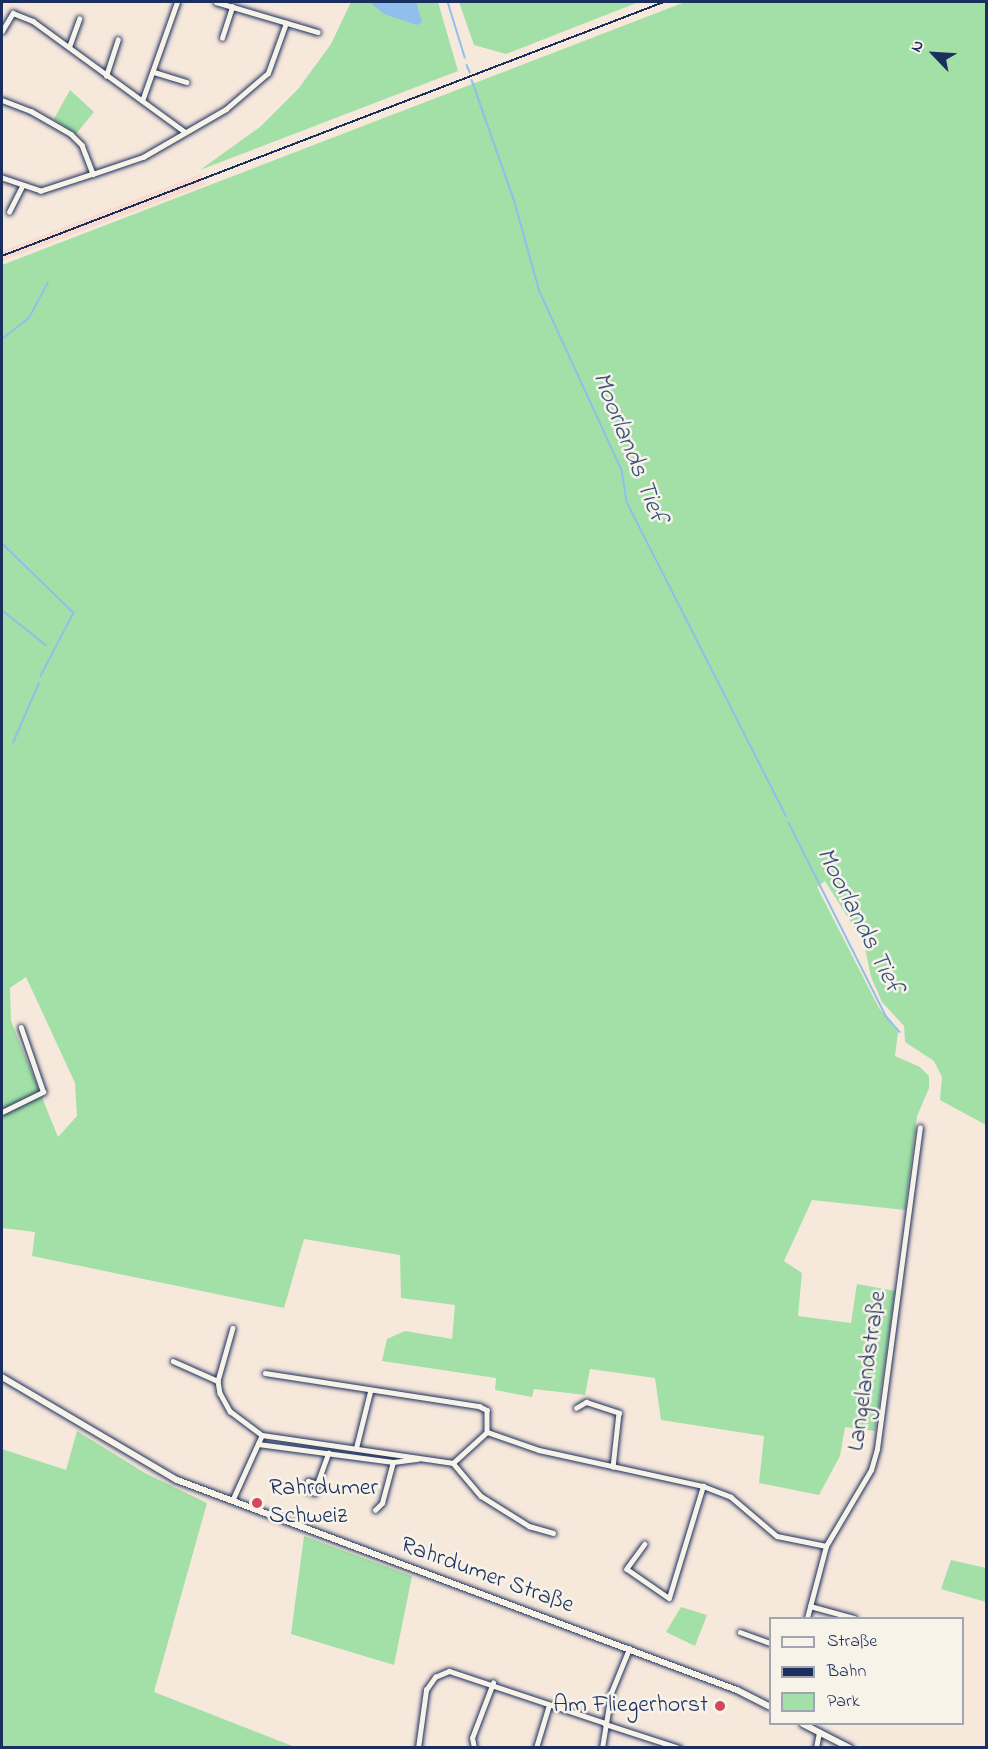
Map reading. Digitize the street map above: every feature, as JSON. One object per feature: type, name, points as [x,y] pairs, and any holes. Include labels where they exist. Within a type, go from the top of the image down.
[{"type":"street","points":[[142,101],[177,2]]},
{"type":"street","points":[[216,2],[318,32]]},
{"type":"street","points":[[222,38],[232,7]]},
{"type":"street","points":[[2,31],[13,13],[69,48],[184,132]]},
{"type":"street","points":[[69,48],[79,19]]},
{"type":"street","points":[[2,178],[22,187],[56,188],[143,156],[226,109],[268,73],[286,23]]},
{"type":"street","points":[[106,76],[118,40]]},
{"type":"street","points":[[154,72],[187,82]]},
{"type":"street","points":[[2,100],[71,134],[82,145],[93,174]]},
{"type":"street","points":[[9,212],[22,187]]},
{"type":"street","points":[[2,1112],[43,1092],[21,1028]]},
{"type":"street","name":"Langelandstraße","points":[[807,1617],[826,1546],[872,1470],[877,1449],[920,1128]]},
{"type":"street","points":[[233,1328],[218,1381],[230,1411],[262,1435],[453,1463],[481,1496],[529,1526],[553,1533]]},
{"type":"street","points":[[173,1361],[218,1381]]},
{"type":"street","points":[[266,1373],[370,1392],[479,1406],[487,1410],[486,1432],[453,1463]]},
{"type":"street","name":"Rahrdumer Straße","points":[[2,1377],[158,1471],[232,1501],[629,1649],[769,1706]]},
{"type":"street","points":[[356,1448],[370,1392]]},
{"type":"street","points":[[576,1408],[585,1402],[619,1413],[613,1467]]},
{"type":"street","points":[[486,1432],[613,1467],[703,1486],[731,1497],[777,1536],[826,1546]]},
{"type":"street","points":[[232,1501],[262,1435]]},
{"type":"street","points":[[258,1444],[393,1462],[418,1459]]},
{"type":"street","points":[[318,1484],[328,1453]]},
{"type":"street","points":[[375,1510],[382,1503],[393,1462]]},
{"type":"street","points":[[645,1544],[627,1569],[669,1598],[703,1486]]},
{"type":"street","points":[[810,1606],[850,1617]]},
{"type":"street","points":[[740,1632],[769,1642]]},
{"type":"street","points":[[602,1748],[605,1723],[629,1649]]},
{"type":"street","points":[[418,1748],[426,1690],[435,1677],[449,1671],[493,1683],[663,1745],[679,1748]]},
{"type":"street","points":[[474,1748],[472,1738],[493,1683]]},
{"type":"street","points":[[536,1748],[549,1705]]},
{"type":"street","points":[[805,1725],[850,1748]]},
{"type":"street","points":[[816,1748],[819,1732]]},
{"type":"shaded area","points":[[201,174],[205,185],[2,261],[2,251]]},
{"type":"green space","points":[[351,2],[438,2],[458,71],[200,170],[260,127],[299,88],[331,44]]},
{"type":"green space","points":[[459,2],[639,2],[506,54],[474,45]]},
{"type":"green space","points":[[685,2],[986,2],[986,1125],[940,1100],[942,1077],[934,1061],[905,1042],[904,1026],[882,1002],[871,977],[864,943],[825,881],[817,887],[879,1008],[898,1032],[895,1056],[920,1067],[929,1076],[929,1088],[917,1116],[905,1210],[812,1200],[784,1261],[802,1273],[798,1316],[851,1323],[857,1284],[895,1291],[875,1431],[845,1427],[840,1456],[819,1495],[759,1483],[764,1436],[661,1420],[655,1378],[590,1369],[585,1395],[534,1389],[532,1397],[495,1390],[496,1378],[382,1361],[387,1339],[405,1331],[452,1339],[455,1305],[401,1298],[400,1255],[304,1239],[284,1308],[32,1256],[35,1232],[2,1228],[2,265]],"holes":[[[26,977],[75,1083],[77,1116],[58,1137],[11,1021],[10,988]]]},
{"type":"green space","points":[[70,90],[94,112],[76,134],[54,119]]},
{"type":"green space","points":[[77,1431],[145,1473],[207,1503],[154,1692],[295,1747],[2,1747],[2,1449],[66,1470]]},
{"type":"green space","points":[[304,1536],[412,1576],[394,1665],[291,1634]]},
{"type":"green space","points":[[951,1560],[986,1568],[986,1602],[941,1589]]},
{"type":"green space","points":[[681,1607],[707,1615],[695,1646],[666,1632]]},
{"type":"water","points":[[416,2],[422,22],[417,25],[384,14],[371,3]]},
{"type":"waterway","name":"Moorlands Tief","points":[[448,2],[465,57]]},
{"type":"waterway","name":"Moorlands Tief","points":[[467,65],[470,72]]},
{"type":"waterway","name":"Moorlands Tief","points":[[472,80],[514,199],[540,292],[622,470],[627,502],[786,816]]},
{"type":"waterway","points":[[2,339],[29,318],[48,283]]},
{"type":"waterway","points":[[2,543],[74,613],[41,676]]},
{"type":"waterway","points":[[2,610],[46,645]]},
{"type":"waterway","points":[[13,743],[39,683]]},
{"type":"waterway","name":"Moorlands Tief","points":[[789,823],[886,1016],[900,1032]]},
{"type":"railway","points":[[2,256],[664,2]]},
{"type":"place","name":"Rahrdumer Schweiz","points":[[257,1503]]},
{"type":"place","name":"Am Fliegerhorst","points":[[720,1706]]}]
